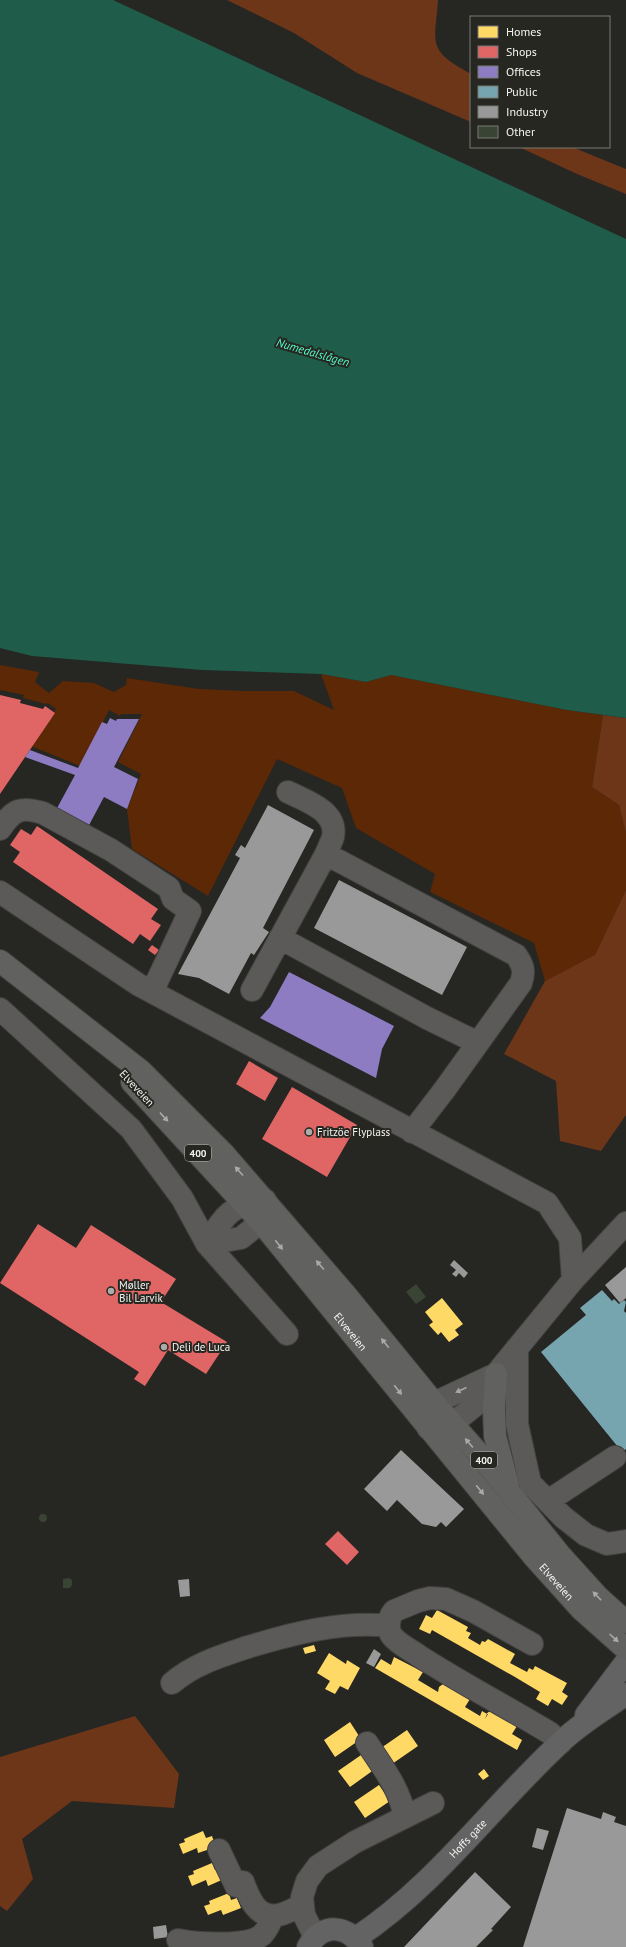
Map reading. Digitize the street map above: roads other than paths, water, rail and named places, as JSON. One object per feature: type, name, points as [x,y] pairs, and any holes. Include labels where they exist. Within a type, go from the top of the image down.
[{"type":"highway","name":"Elveveien","points":[[0,961],[140,1071],[197,1126],[255,1202],[434,1403],[589,1587],[626,1622]]},
{"type":"highway","name":"Elveveien","points":[[261,1222],[535,1558],[581,1609],[626,1649]]},
{"type":"highway","name":"400","points":[[496,1374],[494,1409],[495,1436],[511,1494]]},
{"type":"main road","name":"Hoffs gate","points":[[359,1943],[376,1925],[422,1885],[566,1738],[626,1662]]},
{"type":"main road","name":"Hoffs gate","points":[[566,1738],[626,1694]]},
{"type":"main road","points":[[312,1942],[325,1931],[336,1929],[347,1932],[359,1943]]},
{"type":"street","points":[[252,990],[326,854],[332,838],[333,828],[327,815],[318,807],[288,792]]},
{"type":"street","points":[[0,829],[10,815],[18,810],[31,810],[43,813],[111,850],[169,888],[173,899],[190,912],[152,992]]},
{"type":"street","points":[[326,854],[516,955],[523,965],[524,974],[521,983],[412,1132]]},
{"type":"street","points":[[0,892],[120,974],[412,1132],[547,1203],[570,1238],[573,1280]]},
{"type":"street","points":[[280,938],[427,1018],[478,1043]]},
{"type":"street","points":[[0,1009],[131,1129],[182,1198],[207,1244],[287,1334]]},
{"type":"street","points":[[255,1202],[261,1222],[241,1238],[207,1244],[224,1217],[255,1202]]},
{"type":"street","points":[[496,1374],[434,1403],[428,1428],[452,1424],[478,1403],[496,1374],[517,1348],[573,1280],[626,1223]]},
{"type":"street","points":[[517,1348],[517,1424],[530,1483],[563,1517],[586,1535],[606,1544],[626,1541]]},
{"type":"street","points":[[548,1501],[615,1457]]},
{"type":"street","points":[[532,1644],[473,1611],[446,1599],[430,1598],[418,1600],[394,1611],[391,1614],[389,1626],[393,1638],[550,1734],[566,1738]]},
{"type":"street","points":[[172,1683],[183,1674],[210,1659],[277,1639],[335,1627],[373,1625],[389,1626]]},
{"type":"street","points":[[367,1743],[394,1784],[402,1800],[405,1817]]},
{"type":"street","points":[[312,1942],[302,1906],[302,1897],[306,1881],[318,1866],[355,1842],[433,1803]]},
{"type":"street","points":[[219,1850],[236,1886],[243,1882],[252,1903],[261,1912],[273,1916],[302,1906]]},
{"type":"street","points":[[178,1940],[216,1946],[252,1940],[261,1936],[267,1929],[273,1916]]},
{"type":"water","name":"Numedalslågen","points":[[0,0],[113,0],[626,239],[626,718],[567,710],[391,675],[366,682],[321,674],[202,670],[32,656],[0,648]]},
{"type":"place","name":"Fritzöe Flyplass","points":[[309,1132]]},
{"type":"place","name":"Møller Bil Larvik","points":[[111,1291]]},
{"type":"place","name":"Deli de Luca","points":[[164,1347]]}]
